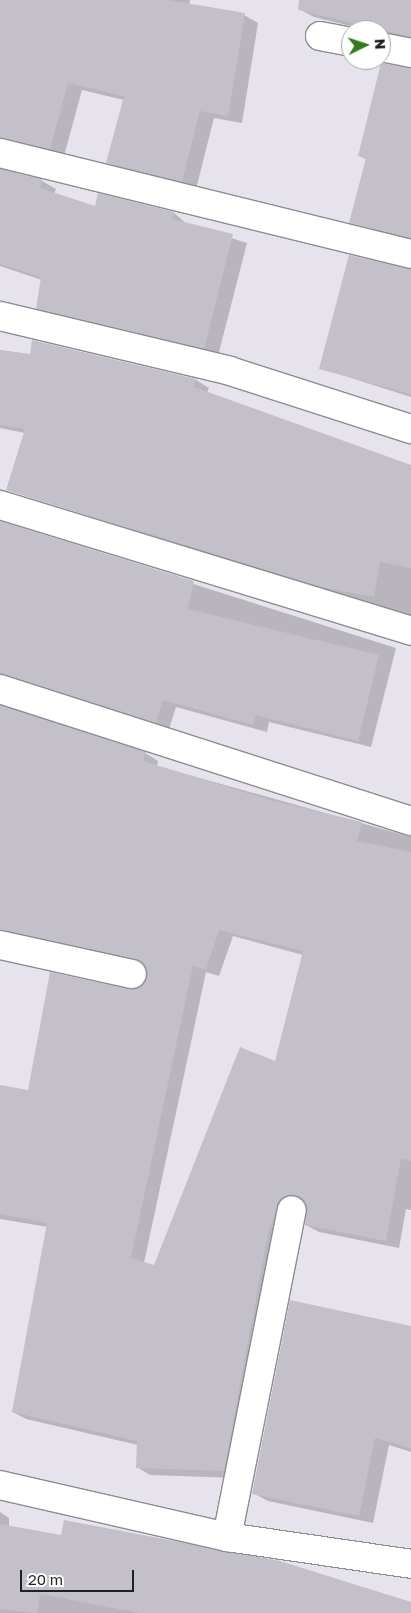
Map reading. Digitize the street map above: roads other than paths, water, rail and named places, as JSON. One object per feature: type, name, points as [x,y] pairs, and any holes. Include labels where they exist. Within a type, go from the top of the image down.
[{"type":"street","points":[[320,36],[341,40]]},
{"type":"street","points":[[391,49],[411,53]]},
{"type":"street","points":[[0,153],[411,254]]},
{"type":"street","points":[[0,316],[230,370],[411,429]]},
{"type":"street","points":[[0,506],[411,630]]},
{"type":"street","points":[[0,689],[411,821]]},
{"type":"street","points":[[0,945],[132,974]]},
{"type":"street","points":[[227,1537],[292,1210]]},
{"type":"street","points":[[0,1485],[227,1537],[411,1564]]}]
